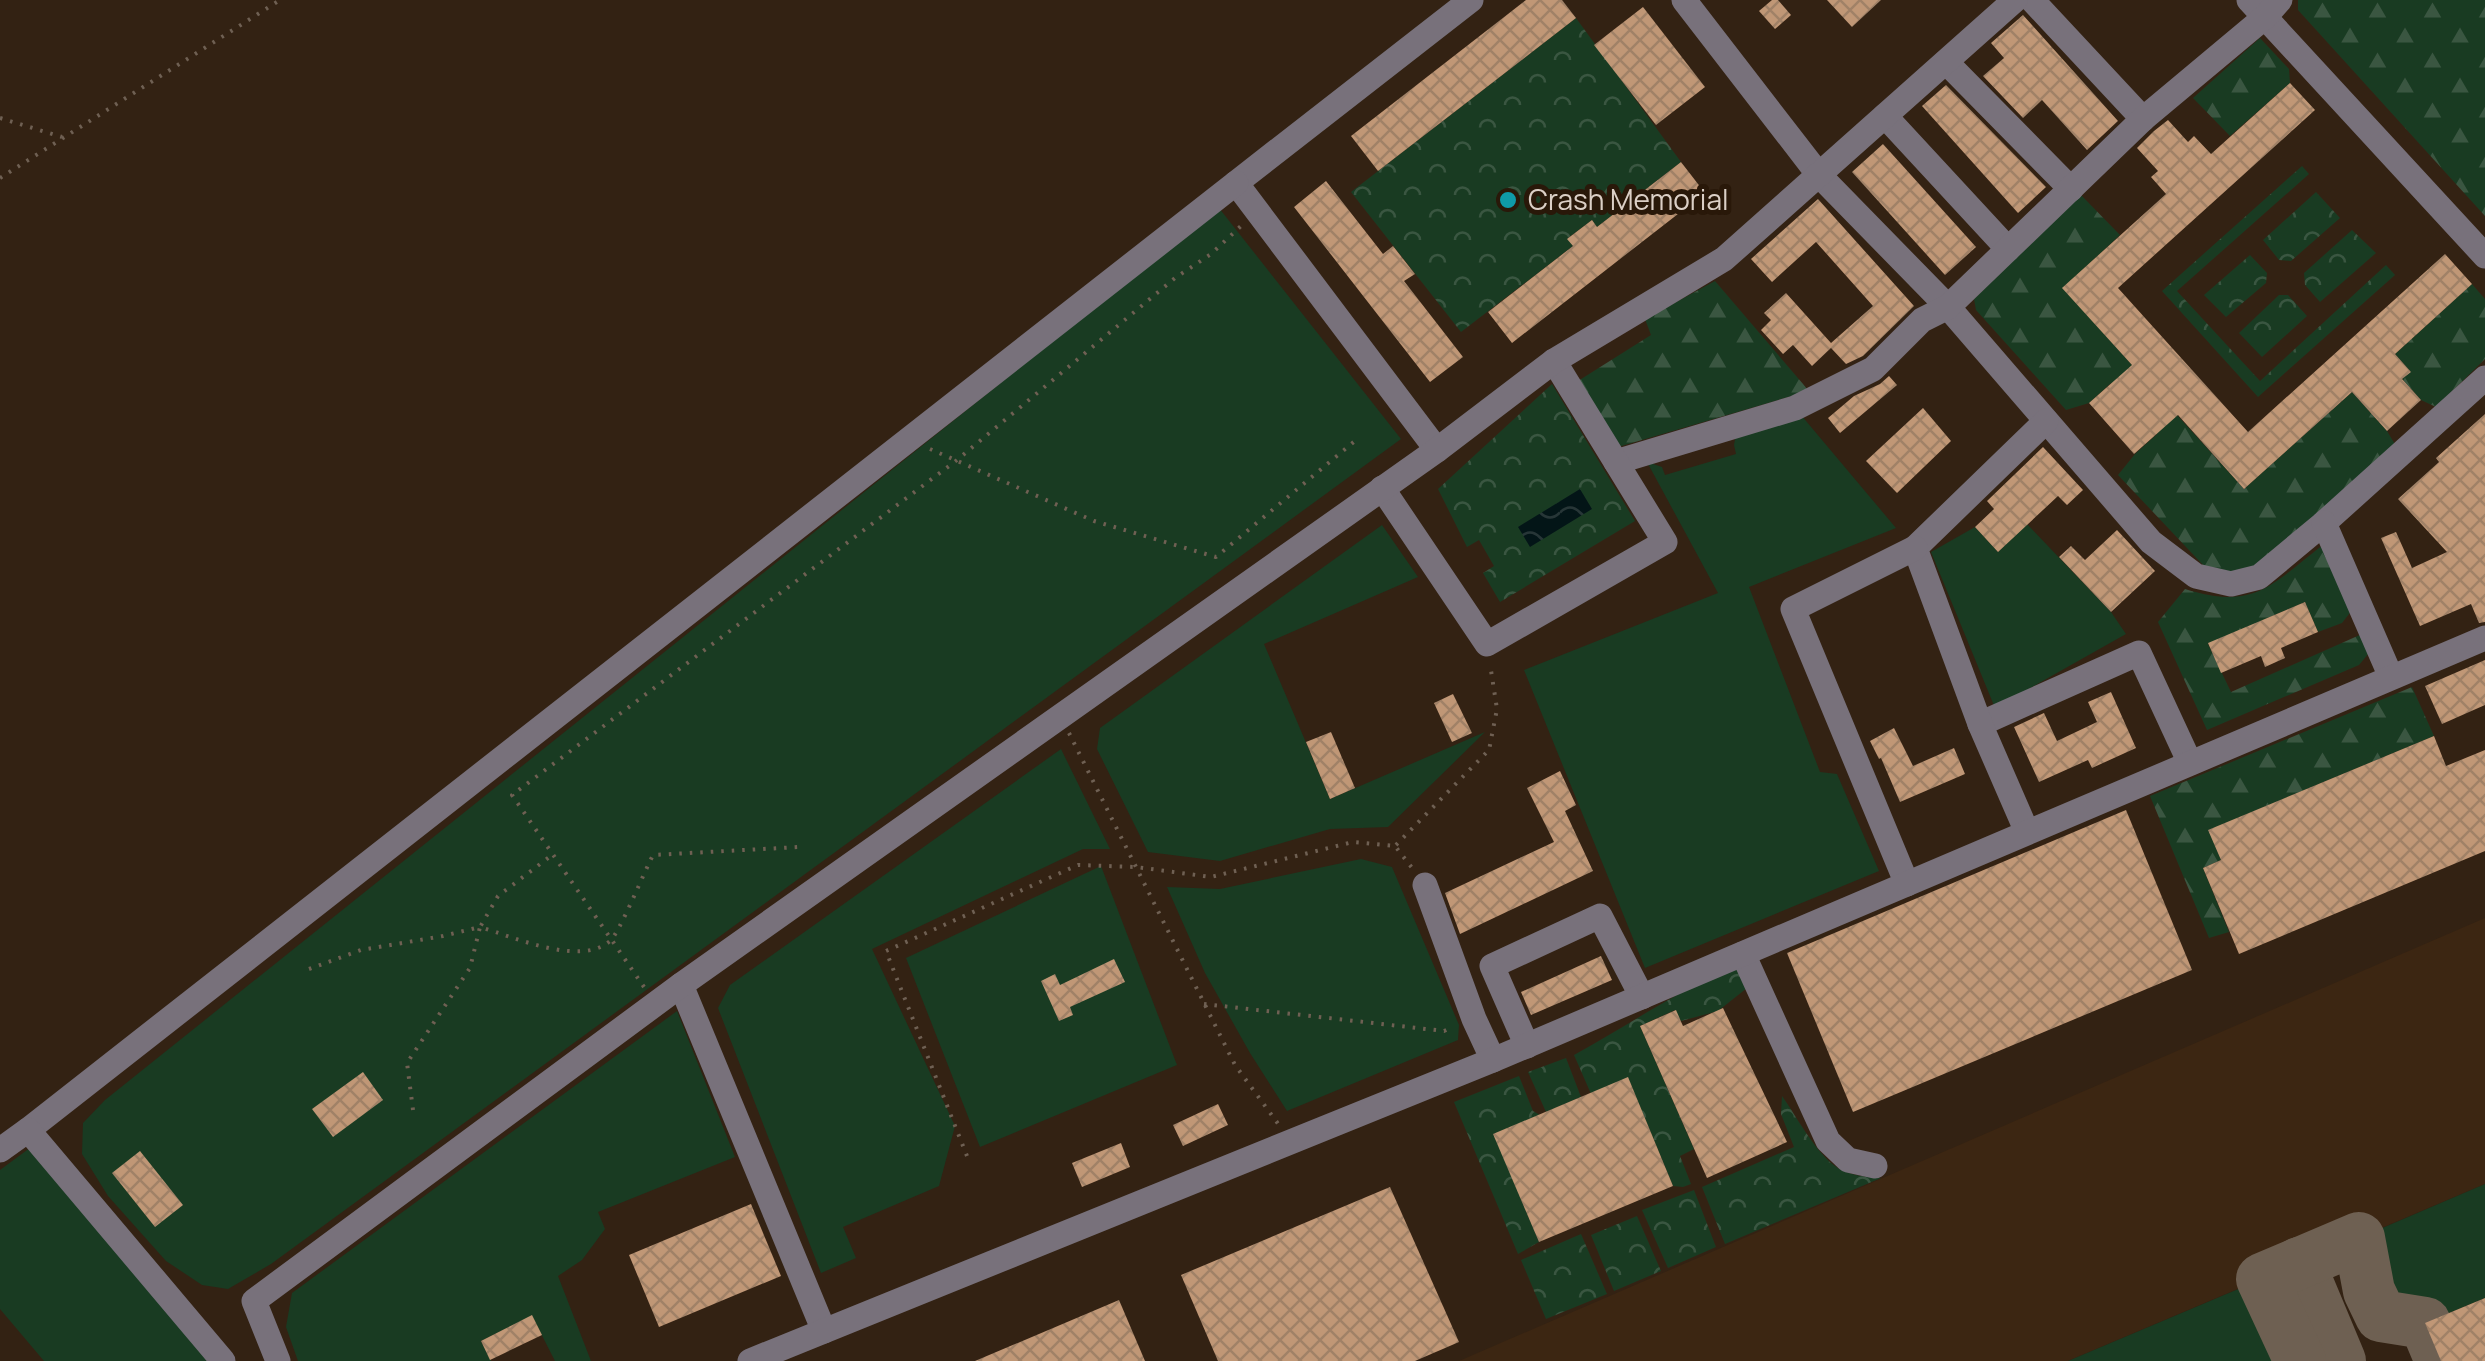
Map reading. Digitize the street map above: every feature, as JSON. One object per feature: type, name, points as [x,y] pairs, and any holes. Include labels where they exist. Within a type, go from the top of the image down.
[{"type":"lane","points":[[0,1150],[1471,0]]},
{"type":"lane","points":[[1684,0],[1818,175],[1948,307],[2151,542],[2196,576],[2231,584],[2260,577],[2485,378]]},
{"type":"lane","points":[[278,1361],[254,1301],[681,984],[1436,450],[1554,361],[1724,259],[2015,0]]},
{"type":"lane","points":[[2032,0],[2143,120]]},
{"type":"lane","points":[[1616,462],[1795,408],[1874,369],[1922,320],[1948,307],[2265,5],[2485,256]]},
{"type":"lane","points":[[1946,62],[2070,189]]},
{"type":"lane","points":[[1885,116],[2008,249]]},
{"type":"lane","points":[[1236,183],[1436,450]]},
{"type":"lane","points":[[1382,488],[1487,644],[1665,542],[1554,361]]},
{"type":"lane","points":[[1907,884],[1792,609],[1915,548],[2046,421]]},
{"type":"lane","points":[[2324,523],[2391,677]]},
{"type":"lane","points":[[1915,548],[1980,724],[2027,832]]},
{"type":"lane","points":[[750,1361],[1527,1046],[2485,638]]},
{"type":"lane","points":[[1980,724],[2139,653],[2190,762]]},
{"type":"lane","points":[[1424,885],[1493,1060]]},
{"type":"lane","points":[[1527,1046],[1492,966],[1600,916],[1642,996]]},
{"type":"lane","points":[[1743,954],[1828,1141],[1848,1160],[1876,1166]]},
{"type":"lane","points":[[681,984],[824,1331]]},
{"type":"lane","points":[[28,1130],[223,1361]]},
{"type":"path","points":[[0,178],[280,0]]},
{"type":"path","points":[[0,118],[64,137]]},
{"type":"path","points":[[656,1004],[512,796],[957,460],[1175,278],[1211,254],[1256,212]]},
{"type":"path","points":[[907,440],[1094,521],[1216,558],[1356,440]]},
{"type":"path","points":[[1395,846],[1489,750],[1497,709],[1487,644]]},
{"type":"path","points":[[1061,716],[1235,1066],[1292,1143]]},
{"type":"path","points":[[967,1156],[886,951],[1078,864],[1211,877],[1353,842],[1395,846],[1424,885]]},
{"type":"path","points":[[309,969],[361,950],[480,927],[553,949],[587,952],[612,940],[652,855],[798,847]]},
{"type":"path","points":[[412,1110],[407,1062],[470,968],[480,927],[498,896],[552,855]]},
{"type":"path","points":[[1204,1004],[1444,1031],[1474,1019]]},
{"type":"shaded area","points":[[2485,918],[2485,1184],[2068,1361],[1459,1361]]},
{"type":"green space","points":[[2298,0],[2485,0],[2485,216],[2298,10]]},
{"type":"green space","points":[[1576,18],[1681,162],[1597,227],[1592,220],[1568,238],[1573,246],[1461,332],[1351,192]]},
{"type":"green space","points":[[2260,38],[2289,69],[2290,83],[2230,136],[2193,98]]},
{"type":"green space","points":[[2302,166],[2309,174],[2177,291],[2260,381],[2386,265],[2395,275],[2258,397],[2162,291]]},
{"type":"green space","points":[[2316,192],[2340,218],[2291,261],[2279,260],[2263,240]]},
{"type":"green space","points":[[2081,195],[2120,235],[2063,288],[2141,375],[2121,393],[2111,383],[2089,403],[2066,410],[1976,310],[1974,299]]},
{"type":"green space","points":[[1219,208],[1401,439],[271,1264],[228,1289],[202,1285],[166,1261],[108,1196],[82,1154],[83,1123],[105,1100]]},
{"type":"green space","points":[[2352,230],[2376,253],[2320,302],[2305,285],[2304,273]]},
{"type":"green space","points":[[2250,255],[2267,273],[2266,283],[2226,317],[2204,295]]},
{"type":"green space","points":[[1715,281],[1809,391],[1618,447],[1578,381],[1651,335],[1645,319]]},
{"type":"green space","points":[[2472,284],[2485,299],[2485,359],[2436,407],[2421,400],[2402,379],[2410,371],[2395,354]]},
{"type":"green space","points":[[2279,295],[2288,295],[2307,316],[2262,357],[2239,333]]},
{"type":"green space","points":[[1552,384],[1635,521],[1500,602],[1483,573],[1494,566],[1479,540],[1467,547],[1438,489]]},
{"type":"green space","points":[[2352,392],[2396,446],[2256,570],[2236,575],[2204,566],[2118,475],[2157,434],[2168,405],[2244,489]]},
{"type":"green space","points":[[1801,415],[1896,528],[1749,587],[1820,772],[1837,774],[1879,871],[1645,968],[1524,670],[1718,593],[1647,462],[1662,467],[1665,475],[1736,454],[1736,434]]},
{"type":"green space","points":[[2027,524],[2111,612],[2126,634],[1995,708],[1931,552],[1975,527],[1998,552]]},
{"type":"green space","points":[[1382,525],[1418,577],[1264,644],[1330,799],[1485,732],[1388,827],[1330,829],[1220,861],[1148,852],[1097,749],[1100,728]]},
{"type":"green space","points":[[2324,544],[2353,609],[2342,623],[2318,632],[2305,602],[2208,644],[2231,692],[2362,634],[2369,653],[2359,665],[2207,730],[2158,622],[2185,589],[2229,597],[2246,595],[2275,582]]},
{"type":"green space","points":[[2412,687],[2434,736],[2209,830],[2221,860],[2203,868],[2229,932],[2209,938],[2150,796]]},
{"type":"green space","points":[[1061,749],[1110,849],[1083,849],[872,949],[955,1126],[939,1186],[843,1227],[856,1258],[821,1273],[718,1008],[730,985]]},
{"type":"green space","points":[[1361,859],[1392,867],[1459,1025],[1458,1040],[1287,1111],[1205,973],[1167,887],[1220,889]]},
{"type":"green space","points":[[1101,866],[1177,1065],[980,1147],[906,958]]},
{"type":"green space","points":[[1726,970],[1737,970],[1747,988],[1718,1011],[1681,1021],[1675,1010],[1640,1026],[1694,1149],[1680,1156],[1691,1184],[1673,1186],[1628,1078],[1616,1151],[1574,1055]]},
{"type":"green space","points":[[677,1011],[735,1157],[598,1212],[605,1229],[582,1260],[558,1276],[591,1361],[555,1361],[532,1316],[481,1341],[491,1361],[298,1361],[286,1327],[292,1293]]},
{"type":"green space","points":[[1566,1058],[1581,1097],[1546,1112],[1528,1072]]},
{"type":"green space","points":[[1519,1076],[1533,1111],[1540,1115],[1494,1134],[1539,1242],[1518,1254],[1454,1102]]},
{"type":"green space","points":[[1782,1096],[1817,1148],[1834,1165],[1851,1174],[1881,1178],[1725,1244],[1702,1187],[1794,1147],[1781,1114]]},
{"type":"green space","points":[[38,1142],[211,1361],[44,1361],[0,1309],[0,1170]]},
{"type":"green space","points":[[2485,1184],[2485,1298],[2425,1323],[2381,1316],[2369,1291],[2359,1238]]},
{"type":"green space","points":[[1694,1190],[1716,1247],[1668,1268],[1642,1210]]},
{"type":"green space","points":[[1637,1216],[1661,1271],[1614,1291],[1591,1235]]},
{"type":"green space","points":[[1581,1234],[1607,1294],[1546,1319],[1521,1260]]},
{"type":"green space","points":[[2262,1279],[2300,1361],[2068,1361]]},
{"type":"water","points":[[1580,489],[1592,509],[1530,547],[1518,527]]},
{"type":"building","points":[[1526,0],[1562,0],[1576,18],[1378,171],[1351,136]]},
{"type":"building","points":[[1772,0],[1778,0],[1791,15],[1775,29],[1759,11]]},
{"type":"building","points":[[1827,0],[1881,0],[1852,27]]},
{"type":"building","points":[[1643,7],[1705,87],[1656,125],[1594,45]]},
{"type":"building","points":[[2023,15],[2118,121],[2087,150],[2042,100],[2023,118],[1983,76],[2004,58],[1991,43]]},
{"type":"building","points":[[2290,83],[2315,110],[2118,288],[2248,432],[2445,254],[2472,284],[2395,354],[2411,372],[2402,379],[2421,400],[2387,431],[2352,392],[2244,489],[2178,415],[2134,454],[2089,403],[2132,365],[2062,288],[2166,194],[2151,177],[2158,171],[2137,148],[2154,131],[2168,120],[2188,142],[2194,136],[2211,154]]},
{"type":"building","points":[[1946,85],[2046,187],[2018,213],[1922,106]]},
{"type":"building","points":[[1883,144],[1976,247],[1945,275],[1852,172]]},
{"type":"building","points":[[1681,162],[1705,193],[1512,343],[1488,312],[1573,246],[1567,239],[1592,220],[1597,227]]},
{"type":"building","points":[[1326,181],[1383,254],[1393,246],[1415,274],[1404,281],[1463,357],[1430,382],[1294,207]]},
{"type":"building","points":[[1818,199],[1914,306],[1863,356],[1846,364],[1831,348],[1812,366],[1793,345],[1783,354],[1761,330],[1771,320],[1764,313],[1786,293],[1831,343],[1873,306],[1816,242],[1772,282],[1751,259]]},
{"type":"building","points":[[1889,376],[1897,385],[1840,433],[1828,418],[1854,396]]},
{"type":"building","points":[[1923,408],[1951,441],[1897,493],[1866,461]]},
{"type":"building","points":[[2485,414],[2485,622],[2479,623],[2471,604],[2420,626],[2381,538],[2396,532],[2412,568],[2447,552],[2398,499]]},
{"type":"building","points":[[2043,447],[2083,490],[2067,505],[2058,496],[1998,552],[1975,527],[1994,509],[1987,501]]},
{"type":"building","points":[[2117,530],[2155,571],[2111,612],[2059,557],[2071,546],[2085,560]]},
{"type":"building","points":[[2305,602],[2318,632],[2281,648],[2285,658],[2265,667],[2261,656],[2221,673],[2208,643]]},
{"type":"building","points":[[2485,660],[2485,705],[2442,724],[2425,686]]},
{"type":"building","points":[[2111,692],[2136,748],[2092,768],[2088,760],[2039,782],[2014,727],[2044,713],[2057,741],[2097,722],[2088,702]]},
{"type":"building","points":[[1453,694],[1472,733],[1452,742],[1434,703]]},
{"type":"building","points":[[1894,728],[1913,766],[1954,748],[1965,774],[1900,802],[1870,741]]},
{"type":"building","points":[[1331,732],[1355,788],[1330,799],[1306,742]]},
{"type":"building","points":[[2434,736],[2446,766],[2485,750],[2485,851],[2239,954],[2203,868],[2221,860],[2208,830]]},
{"type":"building","points":[[1560,771],[1576,805],[1565,811],[1593,871],[1460,934],[1445,893],[1554,842],[1527,788]]},
{"type":"building","points":[[2126,810],[2192,970],[1853,1112],[1787,953]]},
{"type":"building","points":[[1601,956],[1612,980],[1531,1015],[1521,992]]},
{"type":"building","points":[[1114,959],[1125,982],[1070,1007],[1073,1015],[1059,1021],[1041,981],[1055,974],[1060,985]]},
{"type":"building","points":[[1723,1008],[1787,1142],[1707,1178],[1640,1026],[1676,1010],[1683,1026]]},
{"type":"building","points":[[363,1072],[383,1100],[333,1137],[312,1109]]},
{"type":"building","points":[[1628,1077],[1673,1186],[1539,1242],[1493,1134]]},
{"type":"building","points":[[1218,1104],[1228,1125],[1183,1146],[1173,1125]]},
{"type":"building","points":[[1121,1143],[1130,1167],[1082,1187],[1072,1163]]},
{"type":"building","points":[[140,1151],[183,1205],[155,1227],[112,1173]]},
{"type":"building","points":[[1390,1187],[1459,1342],[1415,1361],[1218,1361],[1181,1275]]},
{"type":"building","points":[[751,1204],[781,1276],[659,1327],[629,1255]]},
{"type":"building","points":[[2485,1298],[2485,1361],[2441,1361],[2425,1323]]},
{"type":"building","points":[[1119,1300],[1145,1361],[975,1361]]},
{"type":"building","points":[[532,1315],[542,1335],[490,1360],[481,1341]]},
{"type":"taxiway","points":[[2300,1361],[2262,1279],[2359,1238],[2369,1291],[2381,1316],[2425,1323],[2441,1361]]},
{"type":"taxiway","points":[[2299,1263],[2340,1361]]},
{"type":"place","name":"Crash Memorial","points":[[1508,200]]}]
